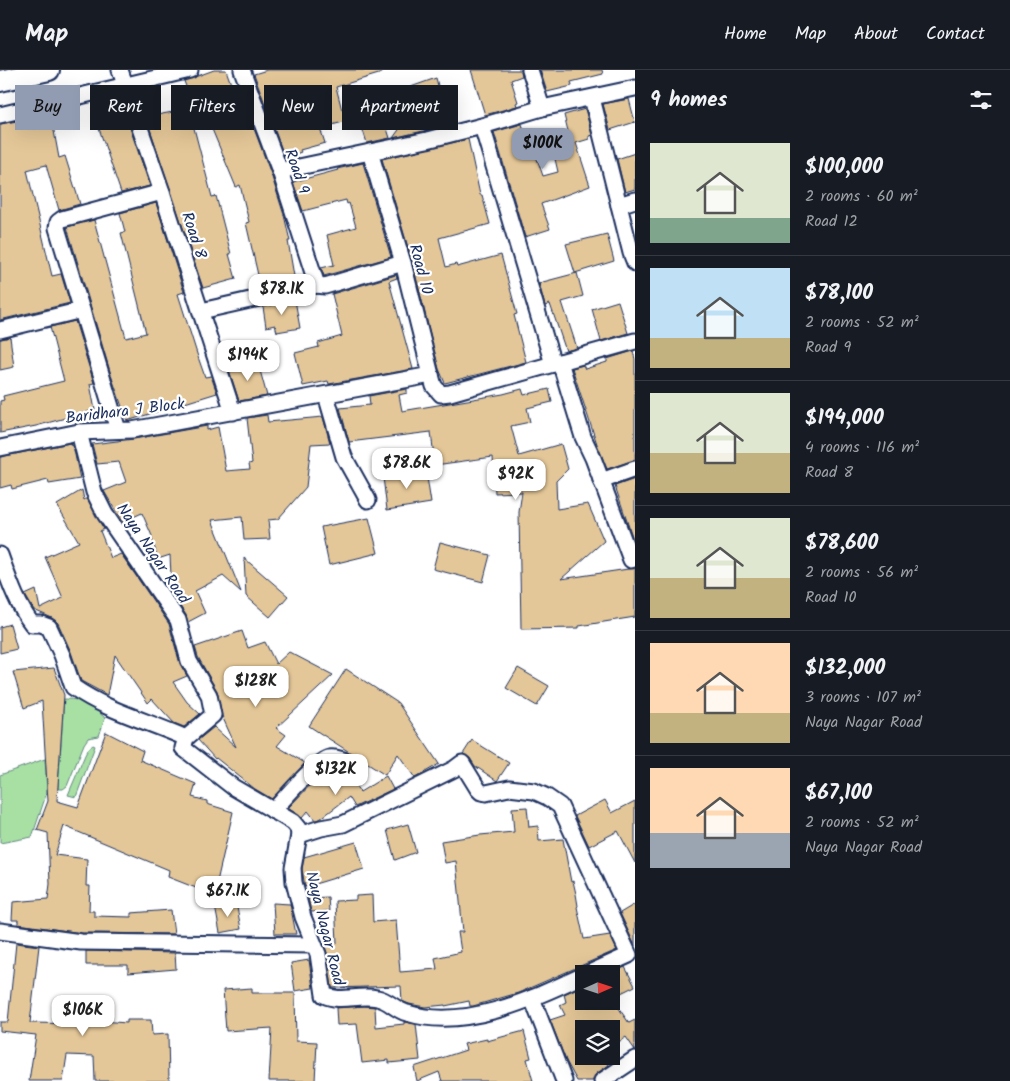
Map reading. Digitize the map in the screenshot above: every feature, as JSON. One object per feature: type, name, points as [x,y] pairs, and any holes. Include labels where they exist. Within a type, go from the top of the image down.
[{"type":"main road","points":[[0,81],[49,70]]},
{"type":"street","name":"Road 8","points":[[120,70],[125,85]]},
{"type":"street","points":[[129,85],[190,70]]},
{"type":"street","name":"Road 9","points":[[242,70],[280,171],[317,285]]},
{"type":"street","points":[[530,70],[542,108]]},
{"type":"street","points":[[280,171],[482,126],[542,108],[635,88]]},
{"type":"street","points":[[0,115],[90,94]]},
{"type":"street","points":[[592,98],[635,263]]},
{"type":"street","points":[[482,126],[557,363],[600,481],[633,559]]},
{"type":"street","name":"Road 8","points":[[140,130],[233,412]]},
{"type":"street","name":"Road 10","points":[[370,152],[403,263],[434,386],[441,394],[557,363]]},
{"type":"street","points":[[118,430],[57,228],[58,222],[62,219],[162,192]]},
{"type":"street","points":[[619,205],[635,200]]},
{"type":"street","points":[[201,311],[317,285],[325,286],[403,263]]},
{"type":"street","points":[[0,330],[82,310]]},
{"type":"street","points":[[557,363],[635,341]]},
{"type":"street","name":"Baridhara J Block","points":[[0,448],[78,432],[132,430],[431,375]]},
{"type":"street","points":[[326,395],[344,457],[368,500]]},
{"type":"street","name":"Naya Nagar Road","points":[[78,432],[94,492],[105,514],[178,620],[189,661],[209,696],[214,712],[213,715],[186,738]]},
{"type":"street","points":[[600,481],[635,469]]},
{"type":"street","points":[[0,555],[13,593],[22,611],[32,624],[41,624],[49,627],[62,655],[73,687],[113,710],[158,725],[186,738],[183,748],[233,787],[293,822],[298,828],[299,835],[343,824],[430,782],[462,763],[481,792],[486,793],[509,788],[534,791],[547,797],[560,806],[629,954],[606,965]]},
{"type":"street","points":[[272,811],[316,766],[327,758],[338,758],[355,765]]},
{"type":"street","name":"Naya Nagar Road","points":[[299,835],[293,868],[294,882],[303,917],[318,954],[324,995],[329,998],[365,996],[387,1001],[395,1008],[407,1013],[426,1017],[454,1018],[494,1011],[532,998],[575,980]]},
{"type":"street","points":[[0,931],[81,942],[314,945]]},
{"type":"street","points":[[532,998],[564,1081]]},
{"type":"street","points":[[602,1081],[635,1059]]},
{"type":"green space","points":[[64,699],[87,703],[105,718],[99,736],[88,738],[84,744],[67,786],[63,789],[58,789]]},
{"type":"green space","points":[[93,745],[95,746],[76,797],[68,795],[88,749]]},
{"type":"green space","points":[[45,759],[47,792],[32,837],[0,843],[0,775]]},
{"type":"building","points":[[214,70],[226,70],[231,84],[237,83],[238,85],[185,85],[184,81]]},
{"type":"building","points":[[267,70],[382,70],[382,73],[336,87],[342,110],[342,122],[332,125],[332,85],[264,85],[264,101],[254,74]]},
{"type":"building","points":[[471,70],[521,70],[522,76],[511,80],[518,102],[516,103],[517,106],[485,115]]},
{"type":"building","points":[[540,70],[602,70],[603,74],[571,82],[572,86],[547,92]]},
{"type":"building","points":[[436,78],[438,85],[416,85]]},
{"type":"building","points":[[629,99],[635,122],[610,130],[603,104]]},
{"type":"building","points":[[585,109],[592,135],[589,136],[589,139],[576,143],[590,186],[541,204],[550,229],[525,237],[494,132],[522,124],[529,145],[532,144],[543,176],[558,172],[550,137],[568,131],[564,115]]},
{"type":"building","points":[[171,112],[171,130],[194,130],[212,197],[216,196],[236,279],[203,288],[150,130],[161,130],[161,114]]},
{"type":"building","points":[[15,121],[15,130],[54,130],[59,158],[65,156],[80,204],[59,210],[46,165],[27,170],[52,276],[61,274],[70,303],[0,320],[0,124]]},
{"type":"building","points":[[254,128],[284,215],[290,241],[288,241],[294,276],[291,277],[292,281],[261,288],[246,223],[249,222],[240,185],[236,187],[212,130]]},
{"type":"building","points":[[100,130],[131,130],[150,186],[121,193]]},
{"type":"building","points":[[275,130],[321,130],[325,143],[300,150],[301,152],[285,158]]},
{"type":"building","points":[[363,130],[387,130],[390,138],[367,143]]},
{"type":"building","points":[[399,130],[427,130],[393,138]]},
{"type":"building","points":[[468,139],[480,195],[482,195],[490,224],[439,238],[446,267],[456,264],[457,267],[501,255],[517,314],[514,315],[526,362],[445,383],[439,369],[412,261],[382,159]]},
{"type":"building","points":[[635,153],[635,189],[625,192],[617,159]]},
{"type":"building","points":[[363,163],[391,257],[324,276],[321,268],[334,265],[327,235],[356,227],[349,203],[347,204],[346,200],[303,211],[293,182]]},
{"type":"building","points":[[156,203],[184,292],[178,294],[198,357],[205,377],[211,376],[217,393],[127,421],[112,378],[67,227],[94,220],[126,338],[146,333],[121,233],[125,232],[120,213]]},
{"type":"building","points":[[607,234],[614,261],[575,273],[566,244]]},
{"type":"building","points":[[577,273],[583,296],[562,302],[577,348],[566,351],[550,304],[545,306],[539,283]]},
{"type":"building","points":[[396,275],[397,278],[389,281],[413,369],[329,384],[328,381],[303,386],[295,353],[319,347],[318,343],[342,336],[332,294]]},
{"type":"building","points":[[295,300],[300,328],[277,332],[275,325],[266,327],[263,307]]},
{"type":"building","points":[[618,301],[628,333],[601,341],[592,309]]},
{"type":"building","points":[[75,321],[94,383],[90,384],[95,410],[36,426],[0,433],[0,401],[4,400],[3,396],[64,381],[50,327]]},
{"type":"building","points":[[10,337],[14,367],[0,370],[0,339]]},
{"type":"building","points":[[633,351],[635,359],[635,460],[607,469],[572,368],[583,365],[585,369],[607,362],[607,359]]},
{"type":"building","points":[[258,363],[267,396],[239,401],[229,370]]},
{"type":"building","points":[[407,389],[407,393],[399,395],[402,411],[522,389],[524,395],[549,389],[552,402],[527,408],[530,422],[511,426],[519,456],[561,444],[568,469],[556,481],[557,509],[588,504],[604,541],[561,579],[635,568],[635,617],[579,626],[579,628],[521,629],[519,512],[522,492],[495,493],[493,457],[435,465],[431,432],[349,442],[340,408],[370,405],[369,396]]},
{"type":"building","points":[[267,415],[268,422],[323,417],[330,443],[311,444],[306,487],[278,519],[268,520],[270,539],[244,540],[242,517],[212,520],[241,592],[223,576],[195,591],[205,613],[188,622],[186,615],[164,583],[171,576],[170,555],[158,559],[152,536],[142,513],[122,522],[104,491],[126,482],[119,462],[97,464],[92,444],[134,439],[207,426],[207,430],[218,427],[226,471],[250,469],[249,464],[252,463],[247,418]]},
{"type":"building","points":[[70,443],[71,446],[73,445],[80,479],[49,484],[48,480],[12,489],[11,485],[0,488],[0,457]]},
{"type":"building","points":[[426,471],[431,503],[387,510],[383,477]]},
{"type":"building","points":[[635,479],[635,542],[634,542],[615,486]]},
{"type":"building","points":[[82,490],[84,500],[87,498],[104,529],[100,531],[111,558],[121,554],[169,624],[180,664],[187,676],[173,682],[187,702],[200,714],[184,727],[174,723],[152,699],[148,703],[115,655],[107,695],[81,681],[58,623],[52,618],[34,610],[25,595],[36,590],[40,609],[63,598],[45,557],[79,542],[57,505]]},
{"type":"building","points":[[369,518],[378,553],[329,565],[321,527]]},
{"type":"building","points":[[440,542],[490,555],[483,582],[433,569]]},
{"type":"building","points":[[244,558],[288,596],[270,617],[246,596]]},
{"type":"building","points":[[10,624],[17,649],[0,653],[0,627]]},
{"type":"building","points":[[242,631],[248,648],[265,642],[276,664],[289,652],[333,675],[276,728],[286,735],[277,746],[305,763],[272,799],[255,789],[215,759],[198,740],[214,727],[236,747],[222,716],[217,691],[198,657],[195,647]]},
{"type":"building","points":[[54,668],[64,695],[57,801],[78,807],[106,732],[143,751],[140,760],[196,784],[192,797],[233,812],[214,895],[168,877],[169,870],[64,826],[55,855],[87,859],[86,886],[90,886],[89,911],[94,911],[94,916],[131,917],[131,913],[171,910],[174,934],[82,933],[18,924],[18,920],[12,920],[13,902],[48,899],[50,884],[48,833],[37,830],[48,801],[42,701],[24,708],[13,672]]},
{"type":"building","points":[[518,668],[549,686],[537,706],[506,688]]},
{"type":"building","points":[[346,669],[398,703],[439,764],[415,778],[398,754],[385,775],[309,726]]},
{"type":"building","points":[[472,740],[509,763],[497,781],[475,766],[470,758],[463,754]]},
{"type":"building","points":[[333,767],[344,770],[360,792],[386,776],[393,789],[355,807],[349,797],[320,819],[315,820],[308,811],[302,818],[288,808],[317,778],[334,792],[342,784]]},
{"type":"building","points":[[605,800],[612,813],[635,801],[635,863],[618,831],[589,846],[575,816]]},
{"type":"building","points":[[527,807],[529,827],[538,826],[539,841],[563,839],[584,939],[610,935],[617,950],[582,965],[575,965],[575,968],[518,993],[473,1006],[470,1006],[469,1001],[445,1006],[425,1007],[409,1004],[402,1001],[401,986],[332,988],[324,944],[337,943],[335,901],[356,900],[356,896],[372,895],[373,922],[396,920],[400,972],[437,969],[435,958],[461,952],[458,932],[463,932],[456,861],[445,863],[441,841],[514,832],[512,808]]},
{"type":"building","points":[[408,824],[416,852],[395,860],[387,830]]},
{"type":"building","points":[[356,842],[364,869],[305,887],[302,869],[304,857]]},
{"type":"building","points":[[328,897],[329,911],[311,912],[308,898]]},
{"type":"building","points":[[236,902],[241,929],[220,933],[215,906]]},
{"type":"building","points":[[273,903],[290,904],[296,934],[275,934]]},
{"type":"building","points":[[635,904],[635,946],[620,913]]},
{"type":"building","points":[[16,943],[39,946],[30,1023],[88,1024],[88,1020],[127,1023],[127,1020],[151,1020],[152,1035],[168,1034],[169,1081],[95,1081],[94,1056],[67,1055],[63,1081],[29,1081],[36,1035],[0,1031],[0,1022],[8,1022]]},
{"type":"building","points":[[86,951],[175,953],[176,969],[128,973],[128,965],[86,965]]},
{"type":"building","points":[[309,960],[313,988],[295,991],[291,963]]},
{"type":"building","points":[[625,967],[635,986],[620,994],[620,969]]},
{"type":"building","points":[[252,988],[252,993],[295,993],[296,1041],[317,1042],[315,1081],[269,1081],[272,1028],[226,1031],[223,990]]},
{"type":"building","points":[[575,989],[575,1010],[620,1010],[629,1023],[635,1020],[635,1050],[626,1037],[620,1041],[620,1020],[575,1020],[575,1065],[609,1065],[596,1074],[593,1081],[577,1081],[566,1061],[550,1020],[565,1015],[560,1005],[566,1002],[564,994]]},
{"type":"building","points":[[375,1007],[376,1027],[404,1024],[404,1022],[416,1024],[420,1060],[389,1063],[389,1060],[362,1063],[357,1024],[337,1025],[336,1008]]},
{"type":"building","points":[[524,1031],[531,1058],[527,1059],[533,1081],[442,1081],[439,1072],[417,1081],[414,1067],[466,1050],[464,1044],[487,1039],[487,1041]]}]
